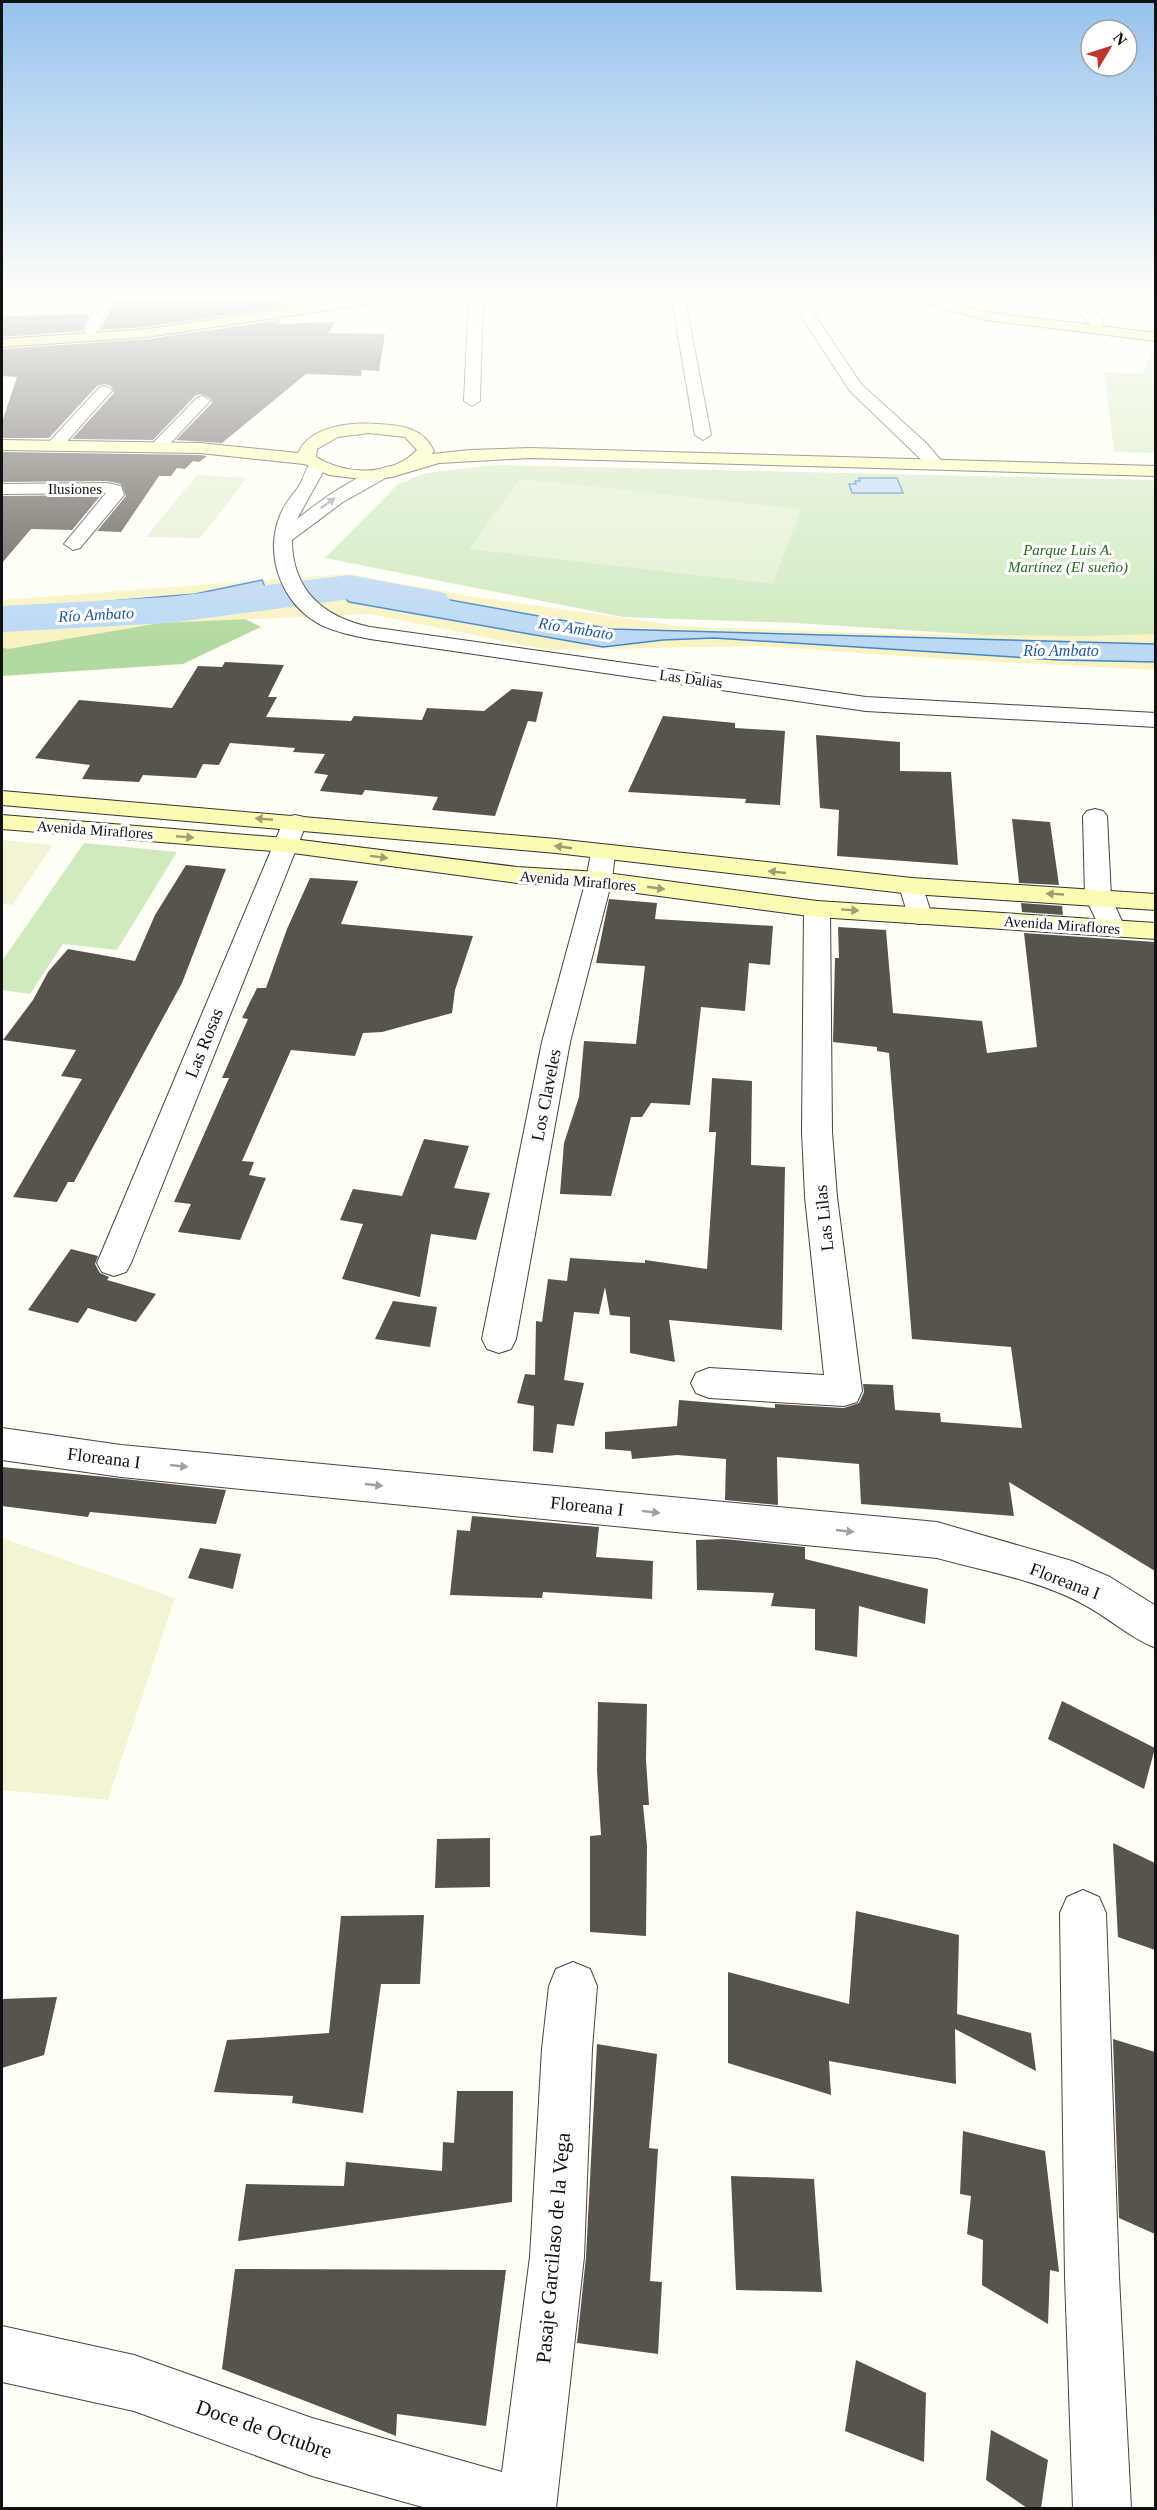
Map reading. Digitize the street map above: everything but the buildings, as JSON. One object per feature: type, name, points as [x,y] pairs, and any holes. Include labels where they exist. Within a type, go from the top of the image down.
[{"type":"main road","points":[[301,438],[378,429],[462,446],[530,453]]},
{"type":"main road","points":[[312,462],[306,452],[310,445],[333,433]]},
{"type":"main road","points":[[410,465],[421,458],[426,451],[424,443],[416,437]]},
{"type":"main road","points":[[200,448],[279,440]]},
{"type":"main road","points":[[2,444],[200,448],[312,462],[349,474],[390,471],[425,460],[475,454],[530,453],[1155,471]]},
{"type":"main road","name":"Avenida Miraflores","points":[[2,798],[51,801],[290,833],[517,875],[601,867],[728,867],[912,886],[1155,902]]},
{"type":"main road","points":[[32,825],[51,801]]},
{"type":"main road","name":"Avenida Miraflores","points":[[2,822],[32,825],[290,833]]},
{"type":"main road","name":"Avenida Miraflores","points":[[601,867],[723,898],[817,909],[1155,931]]},
{"type":"main road","points":[[723,898],[728,867]]},
{"type":"street","points":[[55,445],[86,411]]},
{"type":"street","points":[[158,447],[193,411]]},
{"type":"street","points":[[698,411],[703,435]]},
{"type":"street","points":[[879,411],[921,446],[938,465]]},
{"type":"street","name":"Las Dalias","points":[[312,462],[312,483],[290,513],[284,540],[282,566],[302,601],[315,613],[331,622],[370,633],[866,704],[1155,720]]},
{"type":"street","points":[[284,540],[334,498],[359,483],[390,471]]},
{"type":"street","name":"Ilusiones","points":[[2,489],[107,488],[114,490],[115,495],[73,543]]},
{"type":"street","points":[[1095,816],[1098,897],[1112,928]]},
{"type":"street","name":"Las Rosas","points":[[114,1263],[290,833]]},
{"type":"street","name":"Los Claveles","points":[[499,1339],[556,1042],[601,867]]},
{"type":"street","points":[[912,886],[919,916]]},
{"type":"street","name":"Las Lilas","points":[[709,1383],[844,1391],[819,1175],[817,909]]},
{"type":"street","name":"Floreana I","points":[[2,1444],[121,1461],[938,1540],[1058,1574],[1096,1590],[1155,1629]]},
{"type":"street","points":[[1083,1913],[1092,2277],[1102,2508]]},
{"type":"street","name":"Pasaje Garcilaso de la Vega","points":[[526,2508],[557,2257],[567,2049],[573,1986]]},
{"type":"street","name":"Doce de Octubre","points":[[2,2354],[134,2383],[312,2447],[526,2508]]},
{"type":"green space","points":[[1109,411],[1155,411],[1155,453],[1114,452]]},
{"type":"green space","name":"Parque Luis A. Martínez (El sueño)","points":[[495,465],[1155,480],[1155,646],[796,623],[623,617],[325,558],[398,484],[426,473]]},
{"type":"green space","points":[[197,475],[247,478],[200,538],[146,537]]},
{"type":"green space","points":[[520,479],[801,509],[773,584],[469,549]]},
{"type":"green space","points":[[227,610],[261,627],[183,664],[2,676],[2,626]]},
{"type":"green space","points":[[2,840],[53,845],[12,905],[2,904]]},
{"type":"green space","points":[[84,843],[177,852],[117,950],[63,944],[30,994],[2,990],[2,961]]},
{"type":"green space","points":[[2,1538],[175,1598],[108,1800],[2,1790]]},
{"type":"sand","points":[[346,574],[476,597],[679,626],[890,634],[1085,636],[1155,634],[1156,670],[945,659],[762,646],[548,650],[369,614],[160,623],[8,649],[2,647],[2,600]]},
{"type":"water","points":[[859,478],[897,478],[903,493],[852,493],[849,484],[856,484],[855,481],[860,481]]},
{"type":"water","points":[[262,580],[271,600],[137,619],[36,624],[2,623],[2,610],[195,594]]},
{"type":"water","points":[[356,583],[611,629],[1155,644],[1155,662],[1060,660],[714,638],[663,640],[603,647],[349,602],[331,584]]},
{"type":"waterway","name":"Río Ambato","points":[[2,619],[168,610],[350,587],[430,602]]}]
